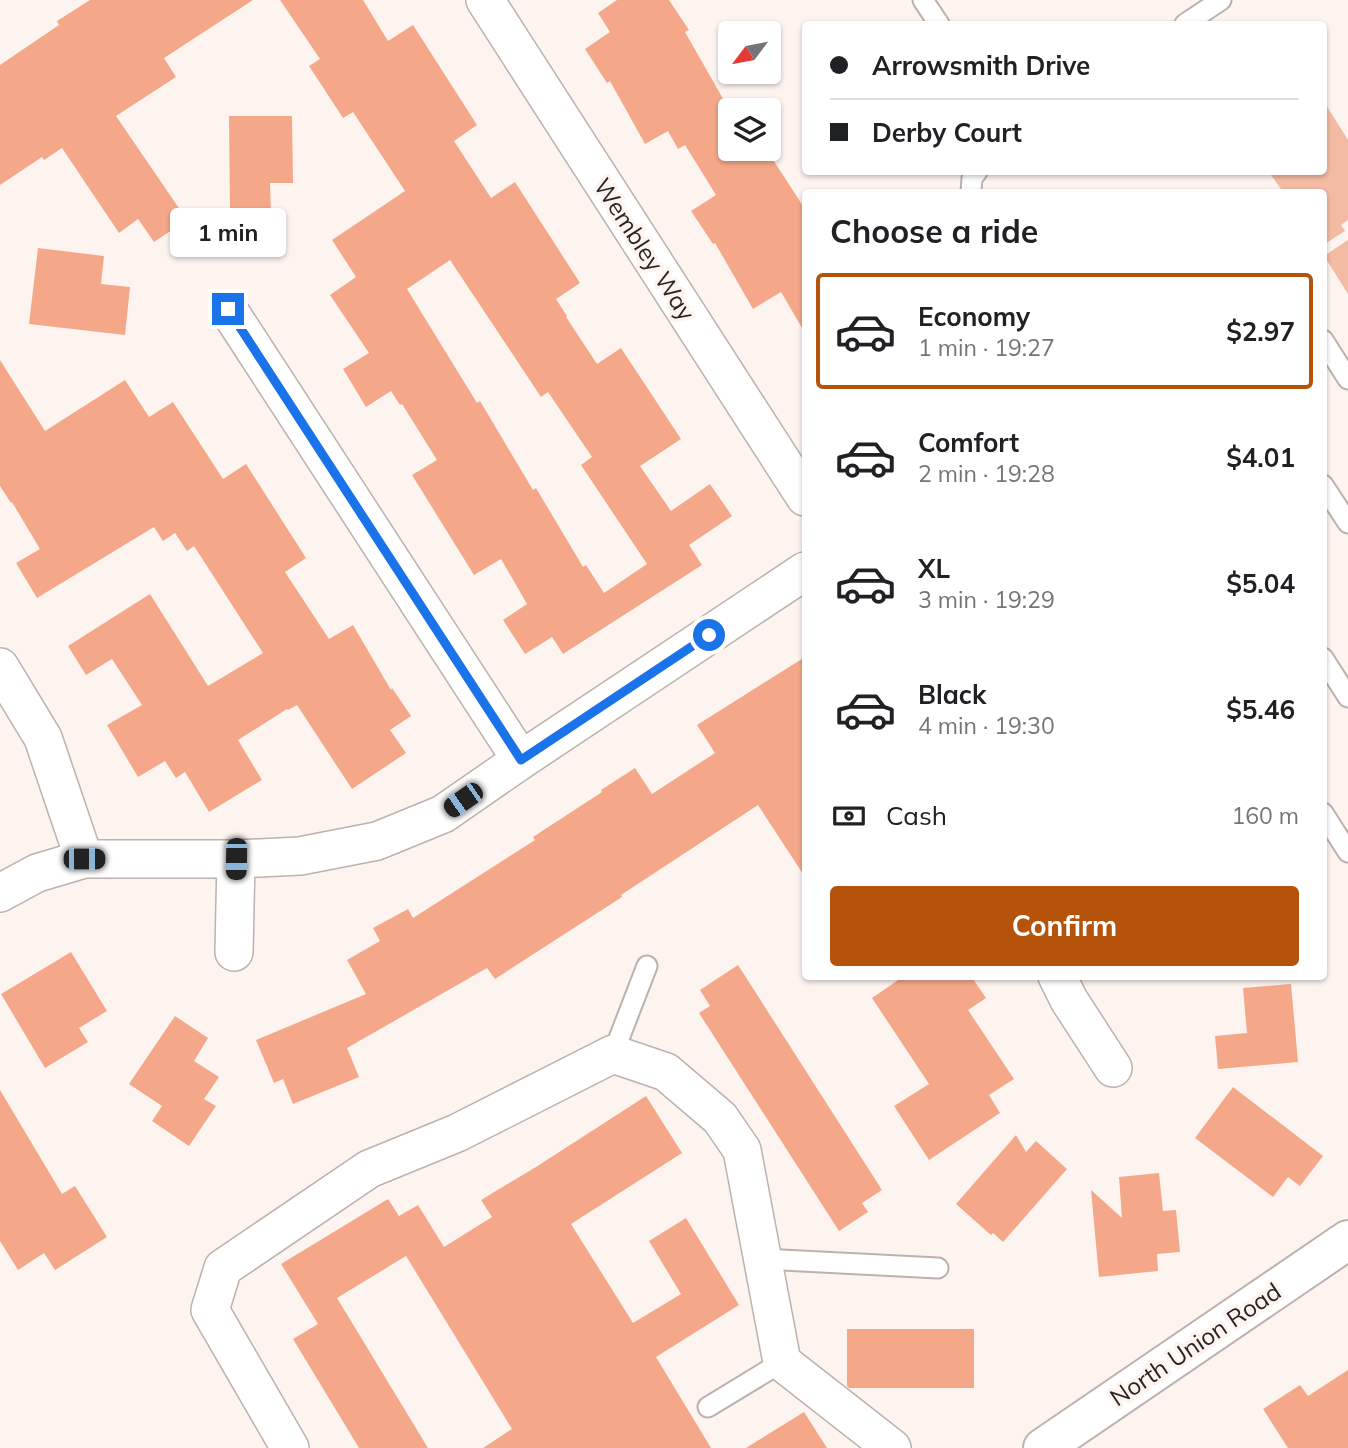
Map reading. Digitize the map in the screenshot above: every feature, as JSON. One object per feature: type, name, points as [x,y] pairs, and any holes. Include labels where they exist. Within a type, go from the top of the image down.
[{"type":"street","name":"Wembley Way","points":[[485,0],[802,492]]},
{"type":"street","points":[[228,309],[521,760]]},
{"type":"street","points":[[0,893],[37,873],[84,859],[236,859],[300,856],[377,841],[443,814],[802,573]]},
{"type":"street","points":[[0,667],[43,738],[84,859]]},
{"type":"street","points":[[234,952],[236,859]]},
{"type":"street","points":[[1059,980],[1112,1068]]},
{"type":"street","points":[[290,1448],[210,1310],[223,1268],[369,1168],[457,1133],[613,1054],[666,1072],[720,1118],[742,1150],[782,1362],[892,1448]]},
{"type":"street","name":"North Union Road","points":[[1043,1448],[1348,1240]]},
{"type":"lane","points":[[923,0],[937,21]]},
{"type":"lane","points":[[1190,21],[1221,0]]},
{"type":"lane","points":[[1327,346],[1348,379]]},
{"type":"lane","points":[[1327,491],[1348,523]]},
{"type":"lane","points":[[1327,663],[1348,697]]},
{"type":"lane","points":[[1327,820],[1348,852]]},
{"type":"lane","points":[[613,1054],[647,966]]},
{"type":"lane","points":[[762,1259],[939,1268]]},
{"type":"lane","points":[[708,1407],[782,1362]]},
{"type":"shaded area","points":[[1327,106],[1348,140],[1348,220],[1341,225],[1345,231],[1327,242],[1327,189],[1281,189],[1271,175],[1327,175]]},
{"type":"shaded area","points":[[1348,240],[1348,294],[1327,261],[1327,254]]},
{"type":"building","points":[[90,0],[253,0],[164,58],[176,77],[116,116],[187,220],[154,242],[138,219],[119,233],[62,148],[44,160],[42,157],[0,185],[0,65],[59,25],[57,21]]},
{"type":"building","points":[[280,0],[363,0],[388,41],[413,25],[477,125],[454,141],[491,198],[515,182],[580,283],[556,299],[566,317],[597,364],[621,348],[681,439],[640,466],[671,511],[710,484],[732,516],[689,545],[702,565],[563,654],[552,637],[525,654],[503,620],[527,604],[501,559],[474,575],[412,475],[437,460],[402,404],[400,405],[391,391],[366,407],[343,369],[369,353],[330,295],[356,277],[332,240],[405,191],[353,112],[343,118],[309,66],[320,59]],"holes":[[[450,260],[541,397],[548,392],[592,457],[581,465],[647,564],[604,593],[586,565],[583,567],[536,488],[533,490],[480,401],[477,403],[407,289]]]},
{"type":"building","points":[[617,0],[669,0],[689,30],[685,32],[723,98],[718,98],[718,161],[774,161],[802,204],[802,328],[781,292],[753,309],[715,243],[713,244],[691,211],[716,195],[685,145],[678,149],[668,131],[645,144],[610,81],[607,83],[585,49],[610,32],[598,13]]},
{"type":"building","points":[[229,116],[292,116],[293,183],[270,183],[271,213],[230,213]]},
{"type":"building","points":[[38,248],[104,256],[101,284],[130,287],[125,335],[29,324]]},
{"type":"building","points":[[0,360],[45,431],[125,380],[149,417],[173,402],[223,479],[246,464],[306,558],[285,572],[329,639],[353,625],[391,690],[392,688],[411,716],[390,730],[406,753],[352,789],[297,705],[238,740],[262,780],[209,812],[185,772],[176,778],[165,761],[138,777],[107,725],[142,705],[112,659],[86,675],[68,646],[150,594],[208,686],[263,653],[194,546],[187,551],[175,533],[163,541],[154,527],[37,598],[16,563],[40,549],[0,486]]},
{"type":"building","points":[[802,659],[802,872],[758,805],[495,979],[487,968],[347,1048],[359,1077],[293,1104],[283,1079],[274,1083],[256,1040],[366,994],[347,960],[380,941],[373,928],[408,909],[413,918],[535,840],[533,837],[635,768],[652,794],[715,753],[697,725]]},
{"type":"building","points":[[71,952],[107,1011],[79,1028],[88,1042],[45,1068],[1,994]]},
{"type":"building","points":[[738,965],[882,1190],[862,1203],[868,1212],[839,1231],[699,1013],[710,1006],[700,990]]},
{"type":"building","points":[[898,980],[974,980],[986,998],[968,1010],[1014,1079],[989,1095],[1000,1113],[929,1160],[894,1106],[929,1084],[872,998]]},
{"type":"building","points":[[1291,984],[1298,1062],[1218,1069],[1215,1036],[1247,1033],[1243,988]]},
{"type":"building","points":[[175,1016],[208,1038],[194,1061],[219,1077],[204,1099],[216,1106],[189,1146],[152,1121],[162,1106],[129,1084]]},
{"type":"building","points":[[1233,1087],[1323,1156],[1300,1186],[1288,1177],[1273,1197],[1195,1138]]},
{"type":"building","points":[[0,1090],[62,1194],[75,1186],[107,1237],[55,1270],[44,1253],[18,1270],[0,1241]]},
{"type":"building","points":[[646,1096],[682,1153],[571,1224],[633,1323],[681,1294],[649,1241],[686,1218],[739,1305],[656,1357],[711,1448],[483,1448],[512,1429],[406,1256],[337,1298],[428,1448],[359,1448],[293,1339],[318,1324],[281,1264],[388,1199],[399,1216],[418,1205],[444,1247],[492,1217],[481,1200]]},
{"type":"building","points":[[1016,1135],[1026,1152],[1036,1141],[1067,1169],[1003,1242],[993,1233],[991,1235],[956,1204]]},
{"type":"building","points":[[1159,1173],[1163,1211],[1176,1210],[1180,1252],[1157,1254],[1158,1271],[1099,1277],[1091,1190],[1122,1218],[1119,1177]]},
{"type":"building","points":[[847,1329],[974,1329],[974,1388],[849,1388]]},
{"type":"building","points":[[1348,1370],[1348,1448],[1288,1448],[1263,1409],[1300,1385],[1308,1396]]},
{"type":"building","points":[[804,1412],[827,1448],[746,1448]]},
{"type":"route","points":[[228,309],[521,760],[709,635]]}]
